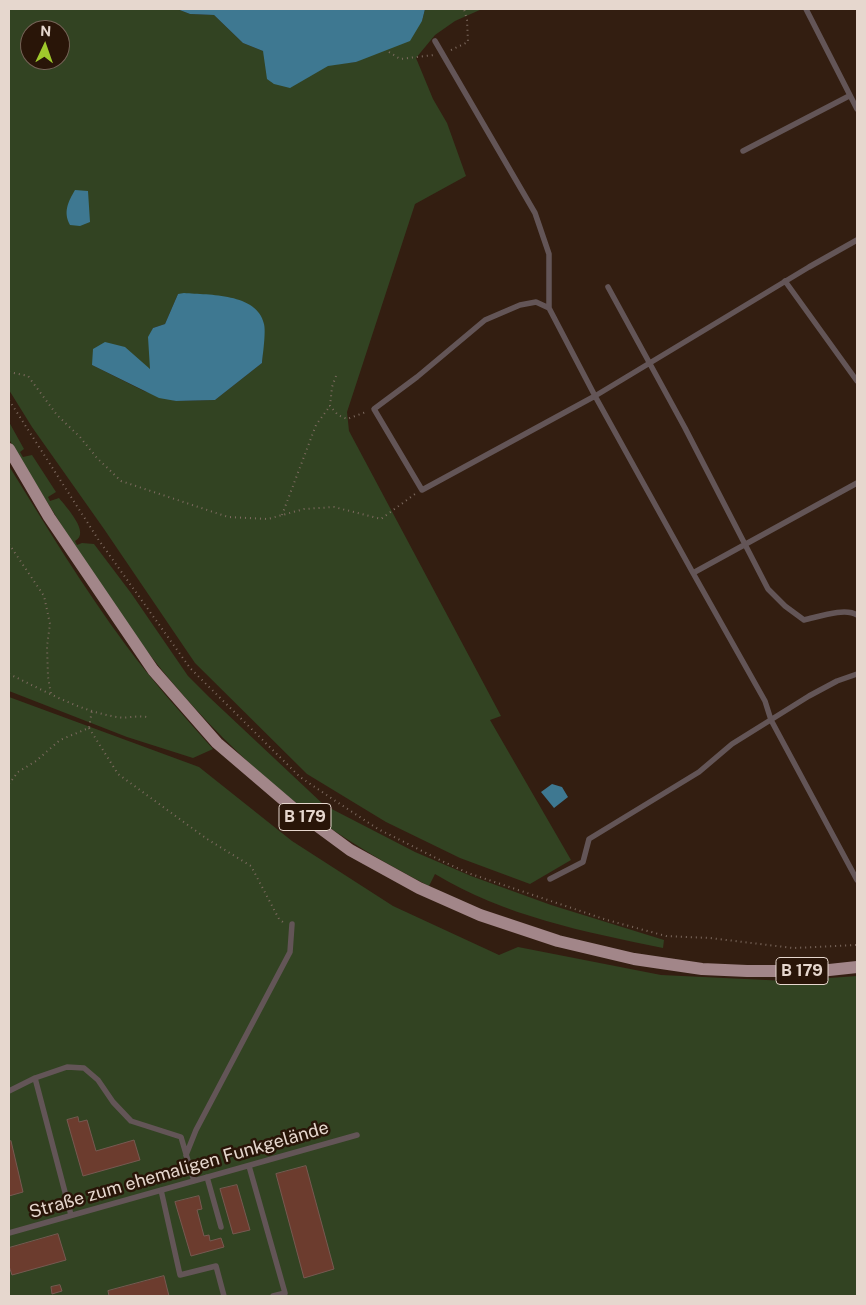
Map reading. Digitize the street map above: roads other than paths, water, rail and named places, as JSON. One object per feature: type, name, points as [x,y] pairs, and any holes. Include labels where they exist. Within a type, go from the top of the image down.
[{"type":"main road","name":"B 179","points":[[9,449],[50,517],[153,670],[217,743],[293,808],[350,850],[419,888],[480,915],[558,941],[634,960],[702,969],[747,971],[820,971],[857,967]]},
{"type":"lane","points":[[806,9],[857,110]]},
{"type":"lane","points":[[434,41],[535,213],[549,254],[549,308],[692,573],[765,701],[771,720],[857,880]]},
{"type":"lane","points":[[743,151],[849,96]]},
{"type":"lane","points":[[549,308],[536,302],[520,305],[485,320],[417,377],[374,409],[422,490],[595,396],[785,281],[857,240]]},
{"type":"lane","points":[[785,281],[857,381]]},
{"type":"lane","points":[[608,287],[685,428],[768,589],[785,606],[804,620],[836,613],[853,612],[857,615]]},
{"type":"lane","points":[[692,573],[857,483]]},
{"type":"lane","points":[[550,879],[583,862],[589,839],[699,772],[732,744],[816,692],[836,681],[857,674]]},
{"type":"lane","points":[[186,1155],[196,1130],[290,952],[292,926]]},
{"type":"lane","points":[[9,1091],[35,1078],[67,1067],[84,1068],[98,1080],[112,1102],[131,1120],[180,1137],[194,1181]]},
{"type":"lane","points":[[35,1078],[71,1215]]},
{"type":"lane","name":"Straße zum ehemaligen Funkgelände","points":[[9,1233],[357,1136]]},
{"type":"lane","points":[[249,1166],[285,1293],[273,1296]]},
{"type":"lane","points":[[207,1177],[221,1228]]},
{"type":"lane","points":[[161,1190],[180,1275],[216,1266],[224,1296]]},
{"type":"water","points":[[177,9],[425,9],[422,21],[410,41],[356,62],[328,66],[290,88],[274,84],[267,79],[263,51],[243,43],[214,15],[190,14]]},
{"type":"water","points":[[75,190],[88,191],[90,222],[80,226],[70,225],[67,216],[68,203]]},
{"type":"water","points":[[178,294],[231,298],[252,306],[260,314],[265,328],[262,363],[215,400],[176,401],[159,398],[92,365],[93,349],[105,342],[125,347],[150,369],[148,337],[153,328],[165,324]]},
{"type":"water","points":[[552,784],[562,787],[568,797],[554,808],[541,792]]}]
